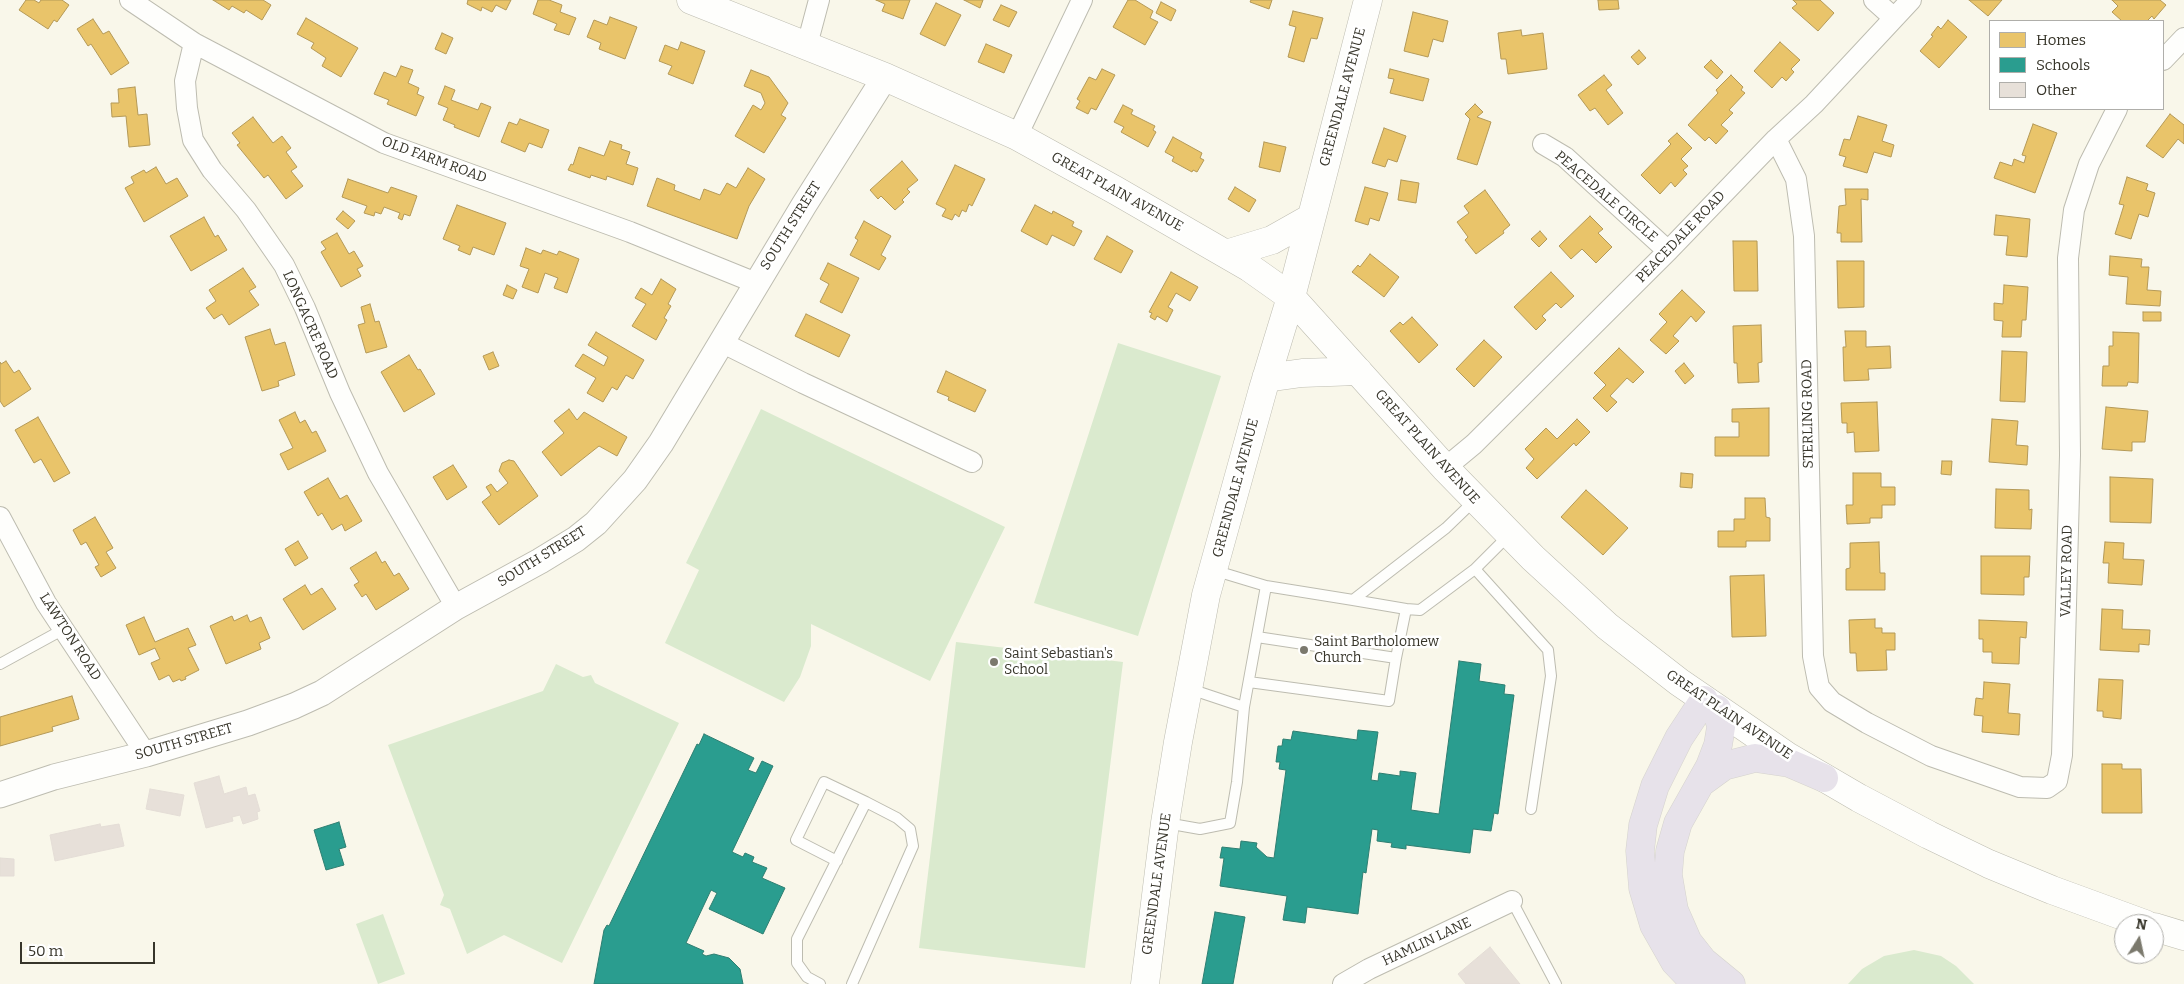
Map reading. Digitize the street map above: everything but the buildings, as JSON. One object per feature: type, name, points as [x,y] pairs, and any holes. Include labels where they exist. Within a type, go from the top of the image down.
[{"type":"highway","points":[[1696,984],[1675,962],[1654,925],[1643,888],[1640,851],[1643,825],[1655,786],[1679,738],[1711,704],[1721,727],[1718,745],[1712,761],[1678,823],[1670,851],[1668,875],[1671,900],[1677,920],[1688,942],[1703,961],[1731,984]]},
{"type":"highway","points":[[1691,798],[1700,784],[1716,770],[1735,762],[1755,758],[1789,763],[1824,778]]},
{"type":"main road","name":"GREAT PLAIN AVENUE","points":[[691,0],[885,76],[1016,136],[1115,190],[1250,268],[1290,297],[1445,468],[1509,535],[1613,631],[1711,704],[1824,778],[1914,828],[1989,864],[2118,914]]},
{"type":"main road","name":"GREENDALE AVENUE","points":[[1145,984],[1164,822],[1188,688],[1213,570],[1290,297],[1368,0]]},
{"type":"main road","points":[[1226,254],[1272,240],[1311,218]]},
{"type":"main road","points":[[1266,378],[1302,373],[1358,371]]},
{"type":"main road","points":[[2164,930],[2184,936]]},
{"type":"street","name":"OLD FARM ROAD","points":[[130,0],[194,43],[384,143],[630,232],[756,283]]},
{"type":"street","points":[[807,45],[819,0]]},
{"type":"street","points":[[1016,136],[1082,0]]},
{"type":"street","points":[[1874,0],[1894,18]]},
{"type":"street","name":"PEACEDALE ROAD","points":[[1445,468],[1474,444],[1668,251],[1776,140],[1814,104],[1911,0]]},
{"type":"street","points":[[2164,59],[2184,38]]},
{"type":"street","name":"LONGACRE ROAD","points":[[194,43],[185,81],[187,108],[193,140],[212,170],[246,210],[284,265],[305,308],[340,393],[378,473],[456,608]]},
{"type":"street","name":"SOUTH STREET","points":[[0,795],[54,777],[146,754],[248,723],[322,693],[456,608],[576,539],[615,504],[636,480],[661,443],[756,283],[885,76]]},
{"type":"street","name":"VALLEY ROAD","points":[[1823,691],[1832,702],[1867,723],[1931,756],[2020,787],[2047,788],[2057,781],[2062,755],[2070,455],[2068,258],[2074,210],[2089,164],[2116,110]]},
{"type":"street","name":"STERLING ROAD","points":[[1776,140],[1796,180],[1804,236],[1813,656],[1819,688],[1823,691]]},
{"type":"street","name":"PEACEDALE CIRCLE","points":[[1543,144],[1565,157],[1668,251]]},
{"type":"street","points":[[721,342],[803,383],[972,462]]},
{"type":"street","name":"LAWTON ROAD","points":[[0,517],[46,602],[146,754]]},
{"type":"street","name":"HAMLIN LANE","points":[[1343,984],[1369,969],[1512,901]]},
{"type":"lane","points":[[1353,600],[1446,528],[1475,500]]},
{"type":"lane","points":[[1213,570],[1266,586],[1420,610],[1475,569],[1509,535]]},
{"type":"lane","points":[[1475,569],[1548,650],[1551,676],[1531,808]]},
{"type":"lane","points":[[1164,822],[1200,829],[1230,823],[1237,782],[1244,707],[1266,586]]},
{"type":"lane","points":[[1249,682],[1389,702],[1406,609]]},
{"type":"lane","points":[[0,664],[64,629]]},
{"type":"lane","points":[[1257,637],[1396,658]]},
{"type":"lane","points":[[1188,688],[1244,707]]},
{"type":"lane","points":[[837,861],[796,840],[824,782],[897,818],[910,829],[914,846],[852,984]]},
{"type":"lane","points":[[820,984],[807,977],[797,963],[797,939],[866,802]]},
{"type":"lane","points":[[1512,901],[1556,984]]},
{"type":"green space","points":[[1118,343],[1221,376],[1138,636],[1034,603]]},
{"type":"green space","points":[[761,409],[1005,527],[930,681],[811,624],[811,646],[800,677],[784,702],[665,643],[699,570],[686,563]]},
{"type":"green space","points":[[956,642],[1123,662],[1085,968],[919,948]]},
{"type":"green space","points":[[556,664],[583,677],[591,675],[595,683],[679,723],[562,963],[504,935],[467,954],[450,909],[440,905],[444,895],[388,745],[543,691]]},
{"type":"green space","points":[[383,914],[405,974],[378,984],[356,924]]},
{"type":"green space","points":[[1914,950],[1941,956],[1956,966],[1974,984],[1848,984],[1862,969],[1884,956]]},
{"type":"place","name":"Saint Bartholomew Church","points":[[1304,650]]},
{"type":"place","name":"Saint Sebastian's School","points":[[994,662]]}]
